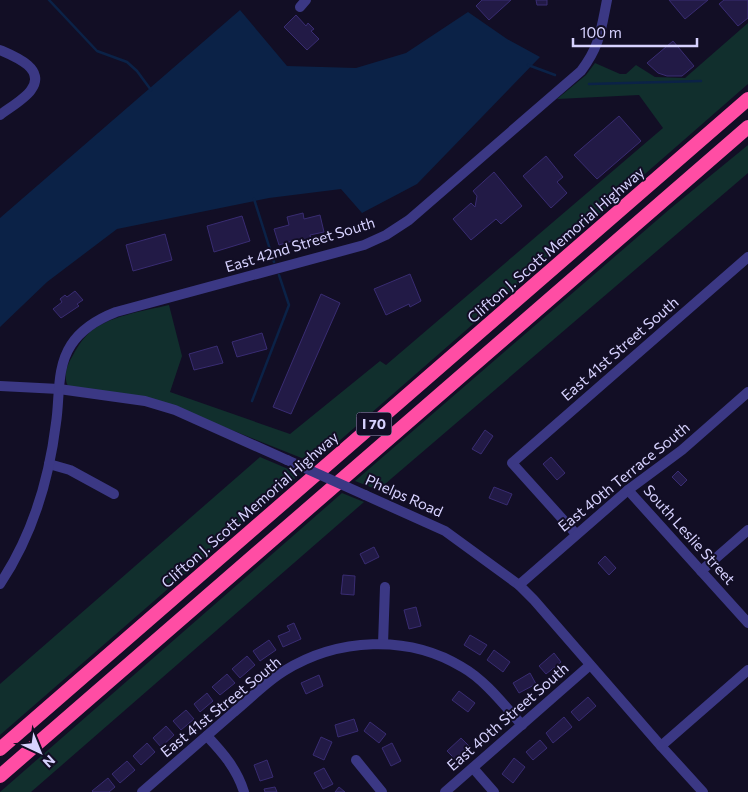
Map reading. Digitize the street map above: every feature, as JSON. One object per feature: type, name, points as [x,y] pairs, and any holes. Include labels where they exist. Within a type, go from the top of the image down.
[{"type":"highway","name":"Clifton J. Scott Memorial Highway","points":[[0,749],[748,99]]},
{"type":"highway","name":"I 70","points":[[0,776],[748,127]]},
{"type":"street","name":"East 42nd Street South","points":[[0,584],[17,556],[34,516],[50,464],[62,365],[70,346],[84,330],[101,318],[116,312],[364,245],[386,235],[410,220],[581,71],[589,60],[600,37],[607,0]]},
{"type":"street","points":[[0,50],[28,64],[36,81],[31,90],[0,115]]},
{"type":"street","name":"East 41st Street South","points":[[576,534],[512,463],[748,257]]},
{"type":"street","name":"Phelps Road","points":[[0,386],[59,389],[145,400],[175,410],[445,531],[519,585],[534,600],[703,792]]},
{"type":"street","name":"East 40th Terrace South","points":[[519,585],[628,490],[682,450],[748,392]]},
{"type":"street","points":[[50,464],[70,470],[114,494]]},
{"type":"street","name":"South Leslie Street","points":[[628,490],[748,623]]},
{"type":"street","points":[[701,571],[748,530]]},
{"type":"street","points":[[383,644],[385,587]]},
{"type":"street","name":"East 41st Street South","points":[[142,792],[284,671],[322,654],[345,647],[383,644],[404,646],[428,652],[463,667],[496,696],[522,725]]},
{"type":"street","name":"East 40th Street South","points":[[446,792],[590,665]]},
{"type":"street","points":[[661,746],[748,670]]},
{"type":"street","points":[[207,736],[224,754],[239,778],[244,792]]},
{"type":"street","points":[[356,760],[382,792]]},
{"type":"street","points":[[473,768],[494,792]]},
{"type":"green space","points":[[748,23],[748,84],[314,463],[174,407],[68,386],[66,371],[75,351],[87,335],[104,323],[126,315],[169,305],[182,356],[170,392],[290,434],[380,361],[386,365],[663,128],[639,95],[557,99],[586,75],[595,63],[620,74],[626,74],[636,65],[655,77],[685,78]]},
{"type":"green space","points":[[748,145],[748,173],[378,490],[355,481],[671,208]]},
{"type":"green space","points":[[260,457],[300,474],[0,735],[0,684]]},
{"type":"green space","points":[[342,493],[364,502],[31,792],[0,792]]},
{"type":"water","points":[[240,10],[287,66],[356,68],[406,53],[468,12],[507,39],[540,57],[417,184],[362,213],[341,189],[269,198],[117,229],[47,282],[0,327],[0,218]]},
{"type":"building","points":[[482,0],[511,0],[489,20],[476,6]]},
{"type":"building","points":[[536,0],[547,0],[547,5],[537,5]]},
{"type":"building","points":[[669,0],[708,0],[685,19]]},
{"type":"building","points":[[724,0],[748,0],[748,18],[738,26],[719,4]]},
{"type":"building","points":[[296,15],[306,26],[308,23],[314,29],[311,31],[319,39],[307,50],[284,27]]},
{"type":"building","points":[[673,41],[694,66],[682,76],[667,76],[658,73],[647,63]]},
{"type":"building","points":[[619,116],[641,141],[597,179],[574,155]]},
{"type":"building","points":[[546,156],[563,177],[557,182],[567,193],[551,208],[523,176]]},
{"type":"building","points":[[494,172],[522,206],[501,224],[496,219],[471,240],[453,219],[471,203],[475,207],[477,196],[473,191]]},
{"type":"building","points":[[303,213],[304,219],[320,215],[324,232],[310,235],[311,240],[297,244],[296,240],[279,245],[274,229],[289,225],[287,217]]},
{"type":"building","points":[[242,216],[250,241],[214,252],[207,226]]},
{"type":"building","points":[[165,234],[172,260],[133,271],[126,245]]},
{"type":"building","points":[[410,274],[421,301],[410,307],[409,304],[386,315],[374,289]]},
{"type":"building","points":[[75,291],[83,300],[77,304],[79,306],[61,318],[53,309],[62,302],[60,299],[65,295],[67,297]]},
{"type":"building","points":[[321,294],[340,303],[291,414],[273,407]]},
{"type":"building","points":[[262,333],[267,349],[237,357],[232,342]]},
{"type":"building","points":[[217,346],[223,363],[194,370],[189,354]]},
{"type":"building","points":[[485,430],[493,436],[481,454],[472,449]]},
{"type":"building","points":[[551,457],[565,473],[557,480],[543,464]]},
{"type":"building","points":[[678,471],[687,480],[681,486],[672,477]]},
{"type":"building","points":[[494,487],[512,494],[507,505],[489,498]]},
{"type":"building","points":[[374,547],[379,557],[365,564],[360,554]]},
{"type":"building","points":[[605,556],[616,568],[609,575],[598,563]]},
{"type":"building","points":[[343,575],[355,576],[354,595],[341,594]]},
{"type":"building","points":[[416,607],[421,626],[409,629],[404,610]]},
{"type":"building","points":[[294,623],[301,639],[283,647],[278,636],[290,631],[287,626]]},
{"type":"building","points":[[470,635],[487,645],[480,655],[464,645]]},
{"type":"building","points":[[269,640],[276,650],[260,661],[253,651]]},
{"type":"building","points":[[494,650],[510,662],[503,672],[487,660]]},
{"type":"building","points":[[554,653],[561,662],[546,674],[539,666]]},
{"type":"building","points":[[247,656],[255,665],[240,678],[232,669]]},
{"type":"building","points":[[530,673],[536,684],[519,693],[513,683]]},
{"type":"building","points":[[227,674],[235,683],[220,695],[212,687]]},
{"type":"building","points":[[319,675],[323,686],[306,694],[301,683]]},
{"type":"building","points":[[459,691],[475,703],[468,712],[452,700]]},
{"type":"building","points":[[207,693],[213,701],[200,712],[194,704]]},
{"type":"building","points":[[588,697],[596,706],[579,721],[571,712]]},
{"type":"building","points":[[186,710],[194,719],[181,730],[173,721]]},
{"type":"building","points":[[564,717],[572,727],[553,743],[546,733]]},
{"type":"building","points":[[354,719],[358,731],[338,737],[335,725]]},
{"type":"building","points":[[370,722],[386,734],[379,743],[364,731]]},
{"type":"building","points":[[166,726],[174,735],[161,747],[153,738]]},
{"type":"building","points":[[321,737],[332,742],[324,760],[313,755]]},
{"type":"building","points":[[461,738],[469,746],[455,759],[447,751]]},
{"type":"building","points":[[540,740],[547,748],[533,760],[526,752]]},
{"type":"building","points":[[147,743],[155,752],[141,765],[133,756]]},
{"type":"building","points":[[392,743],[401,761],[391,766],[382,748]]},
{"type":"building","points":[[514,758],[525,767],[513,783],[502,774]]},
{"type":"building","points":[[267,760],[273,777],[260,781],[254,765]]},
{"type":"building","points":[[127,761],[135,770],[120,783],[112,774]]},
{"type":"building","points":[[324,768],[333,784],[323,789],[314,773]]},
{"type":"building","points":[[108,778],[115,787],[109,792],[92,791]]},
{"type":"building","points":[[275,787],[277,792],[265,792],[264,789]]},
{"type":"building","points":[[339,787],[345,792],[335,792]]},
{"type":"waterway","points":[[49,0],[97,51],[127,62],[137,71],[151,90]]},
{"type":"waterway","points":[[528,65],[555,75]]},
{"type":"waterway","points":[[589,84],[701,81]]},
{"type":"waterway","points":[[254,199],[274,262]]},
{"type":"waterway","points":[[252,401],[289,305],[279,275]]}]
